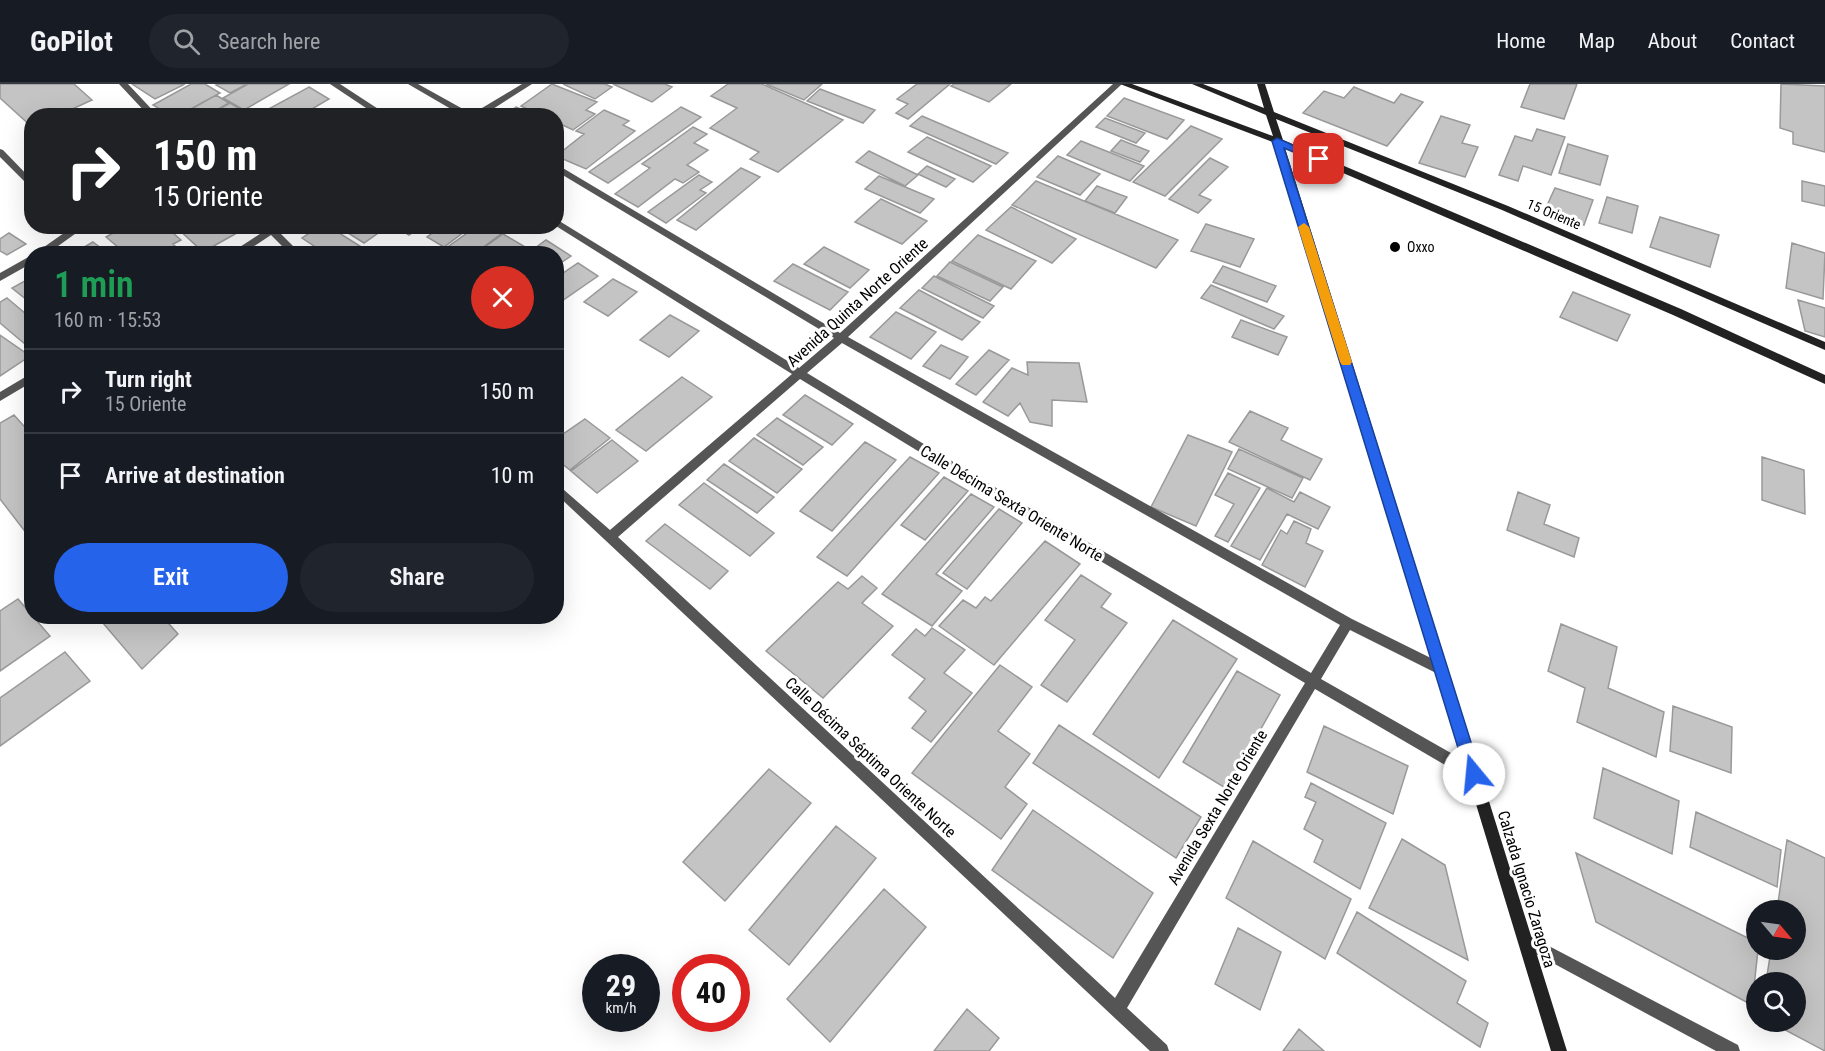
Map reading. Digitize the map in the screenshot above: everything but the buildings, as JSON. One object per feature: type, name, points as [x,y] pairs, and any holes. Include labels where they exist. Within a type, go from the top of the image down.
[{"type":"main road","points":[[1124,84],[1277,141],[1677,312],[1825,380]]},
{"type":"main road","name":"15 Oriente","points":[[1197,84],[1505,208],[1825,346]]},
{"type":"main road","name":"Calzada Ignacio Zaragoza","points":[[1261,84],[1559,1051]]},
{"type":"street","points":[[123,84],[146,108]]},
{"type":"street","points":[[334,84],[372,108]]},
{"type":"street","points":[[412,84],[456,108]]},
{"type":"street","points":[[488,108],[528,84]]},
{"type":"street","name":"Avenida Quinta Norte Oriente","points":[[611,536],[841,338],[1118,84]]},
{"type":"street","points":[[0,152],[24,178]]},
{"type":"street","points":[[564,172],[841,338],[1348,623],[1442,670]]},
{"type":"street","name":"Calle Décima Sexta Oriente Norte","points":[[564,227],[799,375],[1312,682],[1474,774]]},
{"type":"street","points":[[50,246],[67,234]]},
{"type":"street","points":[[246,246],[264,234]]},
{"type":"street","points":[[278,234],[289,246]]},
{"type":"street","points":[[0,278],[24,263]]},
{"type":"street","points":[[0,396],[24,383]]},
{"type":"street","name":"Calle Décima Séptima Oriente Norte","points":[[564,495],[611,536],[1161,1051]]},
{"type":"street","name":"Avenida Sexta Norte Oriente","points":[[1117,1010],[1348,623]]},
{"type":"street","points":[[1526,941],[1732,1051]]},
{"type":"slow traffic","points":[[1304,227],[1346,362]]},
{"type":"place","name":"Oxxo","points":[[1395,247]]},
{"type":"route","points":[[1319,159],[1277,141],[1474,774]]}]
